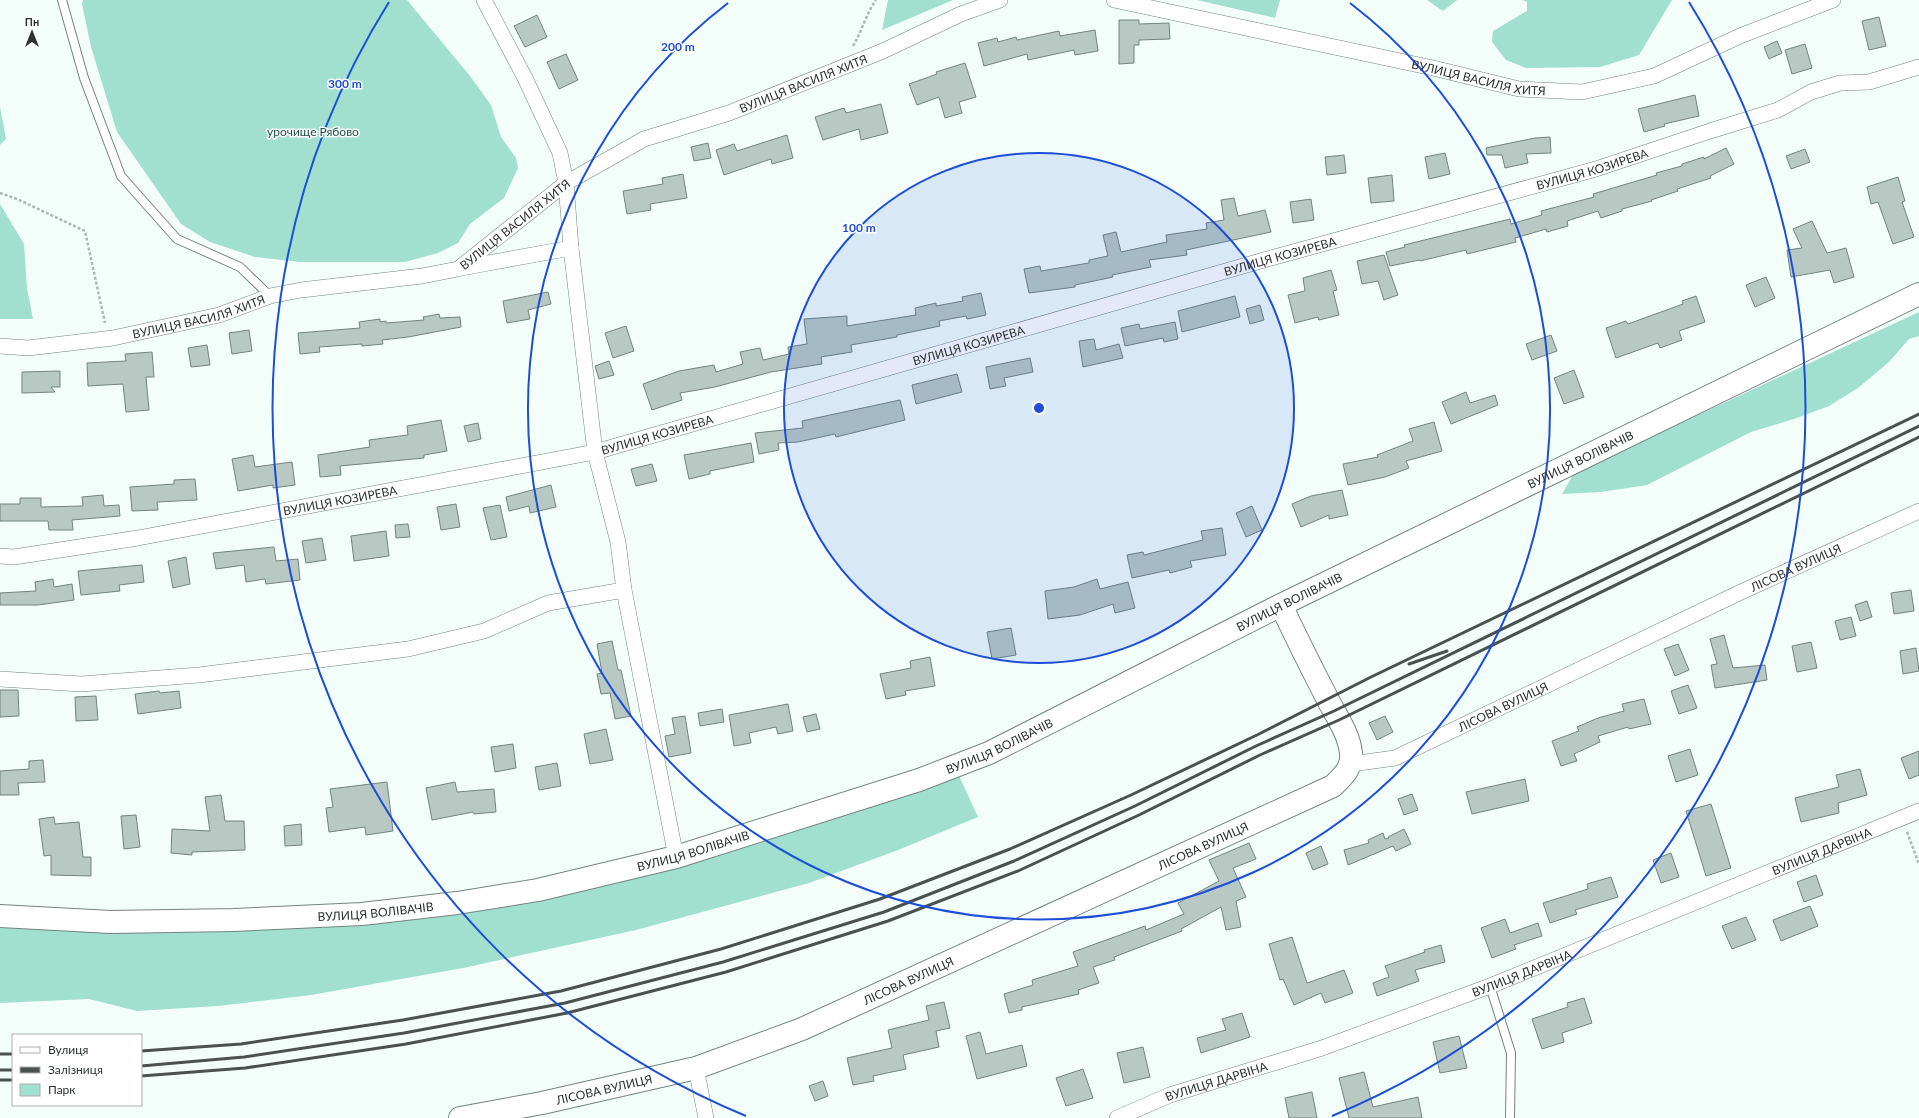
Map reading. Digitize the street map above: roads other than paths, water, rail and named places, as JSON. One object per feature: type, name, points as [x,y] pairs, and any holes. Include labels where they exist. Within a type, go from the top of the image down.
[{"type":"street","points":[[484,0],[525,78],[560,153],[566,183],[571,248],[595,452],[618,542],[624,590],[676,857]]},
{"type":"street","name":"ВУЛИЦЯ ВАСИЛЯ ХИТЯ","points":[[0,346],[28,348],[109,338],[219,315],[270,296],[301,290],[422,276],[458,269],[566,183],[644,139],[729,113],[883,51],[961,14],[1000,0]]},
{"type":"street","name":"ВУЛИЦЯ ВАСИЛЯ ХИТЯ","points":[[1114,0],[1425,67],[1519,90],[1582,92],[1654,76],[1740,36],[1833,0]]},
{"type":"street","name":"ВУЛИЦЯ КОЗИРЕВА","points":[[0,556],[14,557],[138,538],[595,452],[1271,258],[1596,169],[1778,110],[1811,92],[1840,83],[1868,82],[1919,67]]},
{"type":"street","points":[[458,269],[571,248]]},
{"type":"street","name":"ВУЛИЦЯ ВОЛІВАЧІВ","points":[[0,916],[119,922],[234,920],[362,914],[458,903],[538,890],[676,857],[919,780],[989,753],[1280,605],[1919,294]]},
{"type":"street","name":"ЛІСОВА ВУЛИЦЯ","points":[[460,1118],[542,1103],[696,1068],[802,1029],[1333,786],[1344,775],[1351,764],[1395,758],[1741,592],[1919,511]]},
{"type":"street","points":[[0,679],[89,683],[199,675],[400,650],[484,631],[548,603],[624,590]]},
{"type":"street","points":[[1280,605],[1340,720],[1351,753],[1351,764]]},
{"type":"street","name":"ВУЛИЦЯ ДАРВІНА","points":[[1117,1118],[1170,1095],[1322,1048],[1490,986],[1919,811]]},
{"type":"street","points":[[696,1068],[706,1118]]},
{"type":"lane","points":[[62,0],[84,78],[121,176],[177,239],[240,267],[270,296]]},
{"type":"lane","points":[[1490,986],[1511,1053],[1510,1118]]},
{"type":"railway","points":[[142,1051],[241,1044],[403,1020],[561,991],[721,949],[880,899],[1010,849],[1131,795],[1257,735],[1371,677],[1919,414]]},
{"type":"railway","points":[[142,1066],[244,1057],[404,1033],[565,1003],[723,962],[884,912],[1014,861],[1135,806],[1256,746],[1334,711],[1919,426]]},
{"type":"railway","points":[[142,1076],[245,1068],[406,1044],[567,1013],[726,972],[888,921],[1018,871],[1139,815],[1260,755],[1339,720],[1919,437]]},
{"type":"railway","points":[[1409,664],[1447,651]]},
{"type":"railway","points":[[0,1054],[12,1054]]},
{"type":"railway","points":[[0,1070],[12,1070]]},
{"type":"railway","points":[[0,1080],[12,1080]]},
{"type":"park label","name":"урочище Рябово","points":[[313,131]]}]
